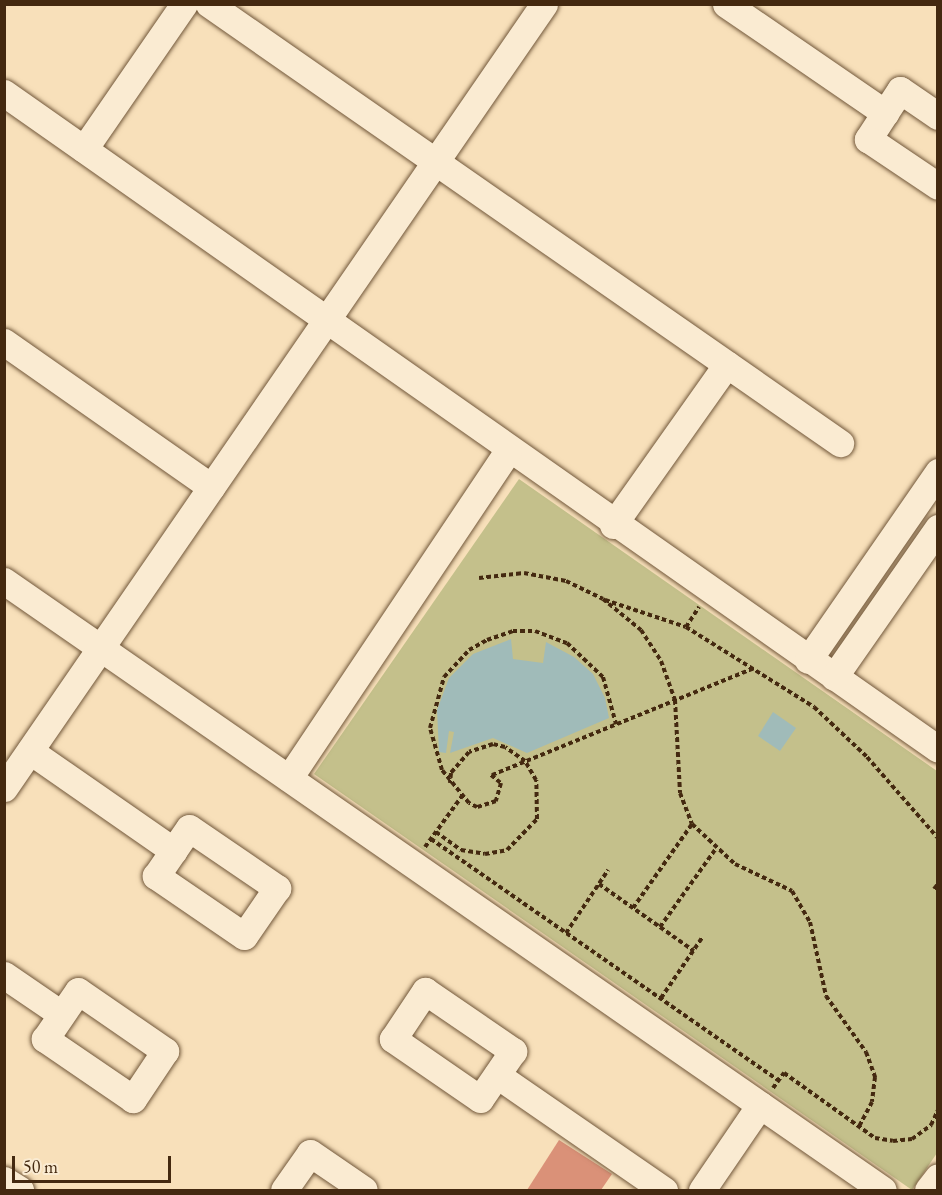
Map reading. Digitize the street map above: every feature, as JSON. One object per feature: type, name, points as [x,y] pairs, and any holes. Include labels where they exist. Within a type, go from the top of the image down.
[{"type":"street","points":[[84,149],[184,4]]},
{"type":"street","points":[[208,4],[436,160],[840,443]]},
{"type":"street","points":[[4,788],[544,4]]},
{"type":"street","points":[[726,4],[885,113]]},
{"type":"street","points":[[938,116],[900,90],[867,139],[938,186]]},
{"type":"street","points":[[4,93],[613,525],[938,749]]},
{"type":"street","points":[[4,342],[211,487]]},
{"type":"street","points":[[613,525],[727,364]]},
{"type":"street","points":[[289,778],[508,451]]},
{"type":"street","points":[[808,660],[938,472]]},
{"type":"street","points":[[834,677],[938,528]]},
{"type":"street","points":[[4,581],[883,1191]]},
{"type":"street","points":[[30,751],[174,851]]},
{"type":"street","points":[[4,975],[62,1014]]},
{"type":"street","points":[[497,1075],[664,1191]]},
{"type":"street","points":[[702,1191],[760,1105]]},
{"type":"street","points":[[284,1191],[309,1153],[364,1191]]},
{"type":"street","points":[[928,1191],[938,1177]]},
{"type":"street","points":[[4,1180],[20,1191]]},
{"type":"path","points":[[479,578],[524,573],[566,581],[603,599],[686,627],[755,668],[821,714],[874,764],[938,838]]},
{"type":"path","points":[[603,599],[641,630],[661,661],[675,700],[680,793],[692,824],[715,850],[792,891],[810,922],[826,996],[866,1052],[875,1077],[872,1102],[859,1126]]},
{"type":"path","points":[[616,724],[603,677],[567,643],[535,631],[513,632],[487,640],[455,662],[432,709],[432,741],[450,783],[477,807],[490,805],[502,794],[498,777],[491,775],[755,668]]},
{"type":"path","points":[[436,832],[461,850],[507,850],[537,819],[536,780],[525,761],[505,747],[481,746],[460,761],[450,783]]},
{"type":"path","points":[[413,864],[462,796]]},
{"type":"path","points":[[633,908],[692,824]]},
{"type":"path","points":[[431,839],[779,1081]]},
{"type":"path","points":[[660,927],[715,850]]},
{"type":"path","points":[[566,933],[608,870]]},
{"type":"path","points":[[599,884],[693,951]]},
{"type":"path","points":[[661,999],[702,938]]},
{"type":"path","points":[[784,1073],[874,1138],[912,1139],[931,1125],[938,1110]]},
{"type":"shaded area","points":[[519,479],[937,771],[937,1153],[912,1190],[314,774]]},
{"type":"water","points":[[511,639],[513,659],[543,663],[546,642],[574,657],[593,674],[605,698],[609,718],[527,753],[493,738],[450,753],[454,732],[449,731],[446,753],[439,752],[437,710],[449,678],[473,654]]},
{"type":"water","points":[[773,712],[796,728],[780,751],[758,736]]},
{"type":"building","points":[[559,1140],[612,1174],[601,1190],[527,1190]]}]
